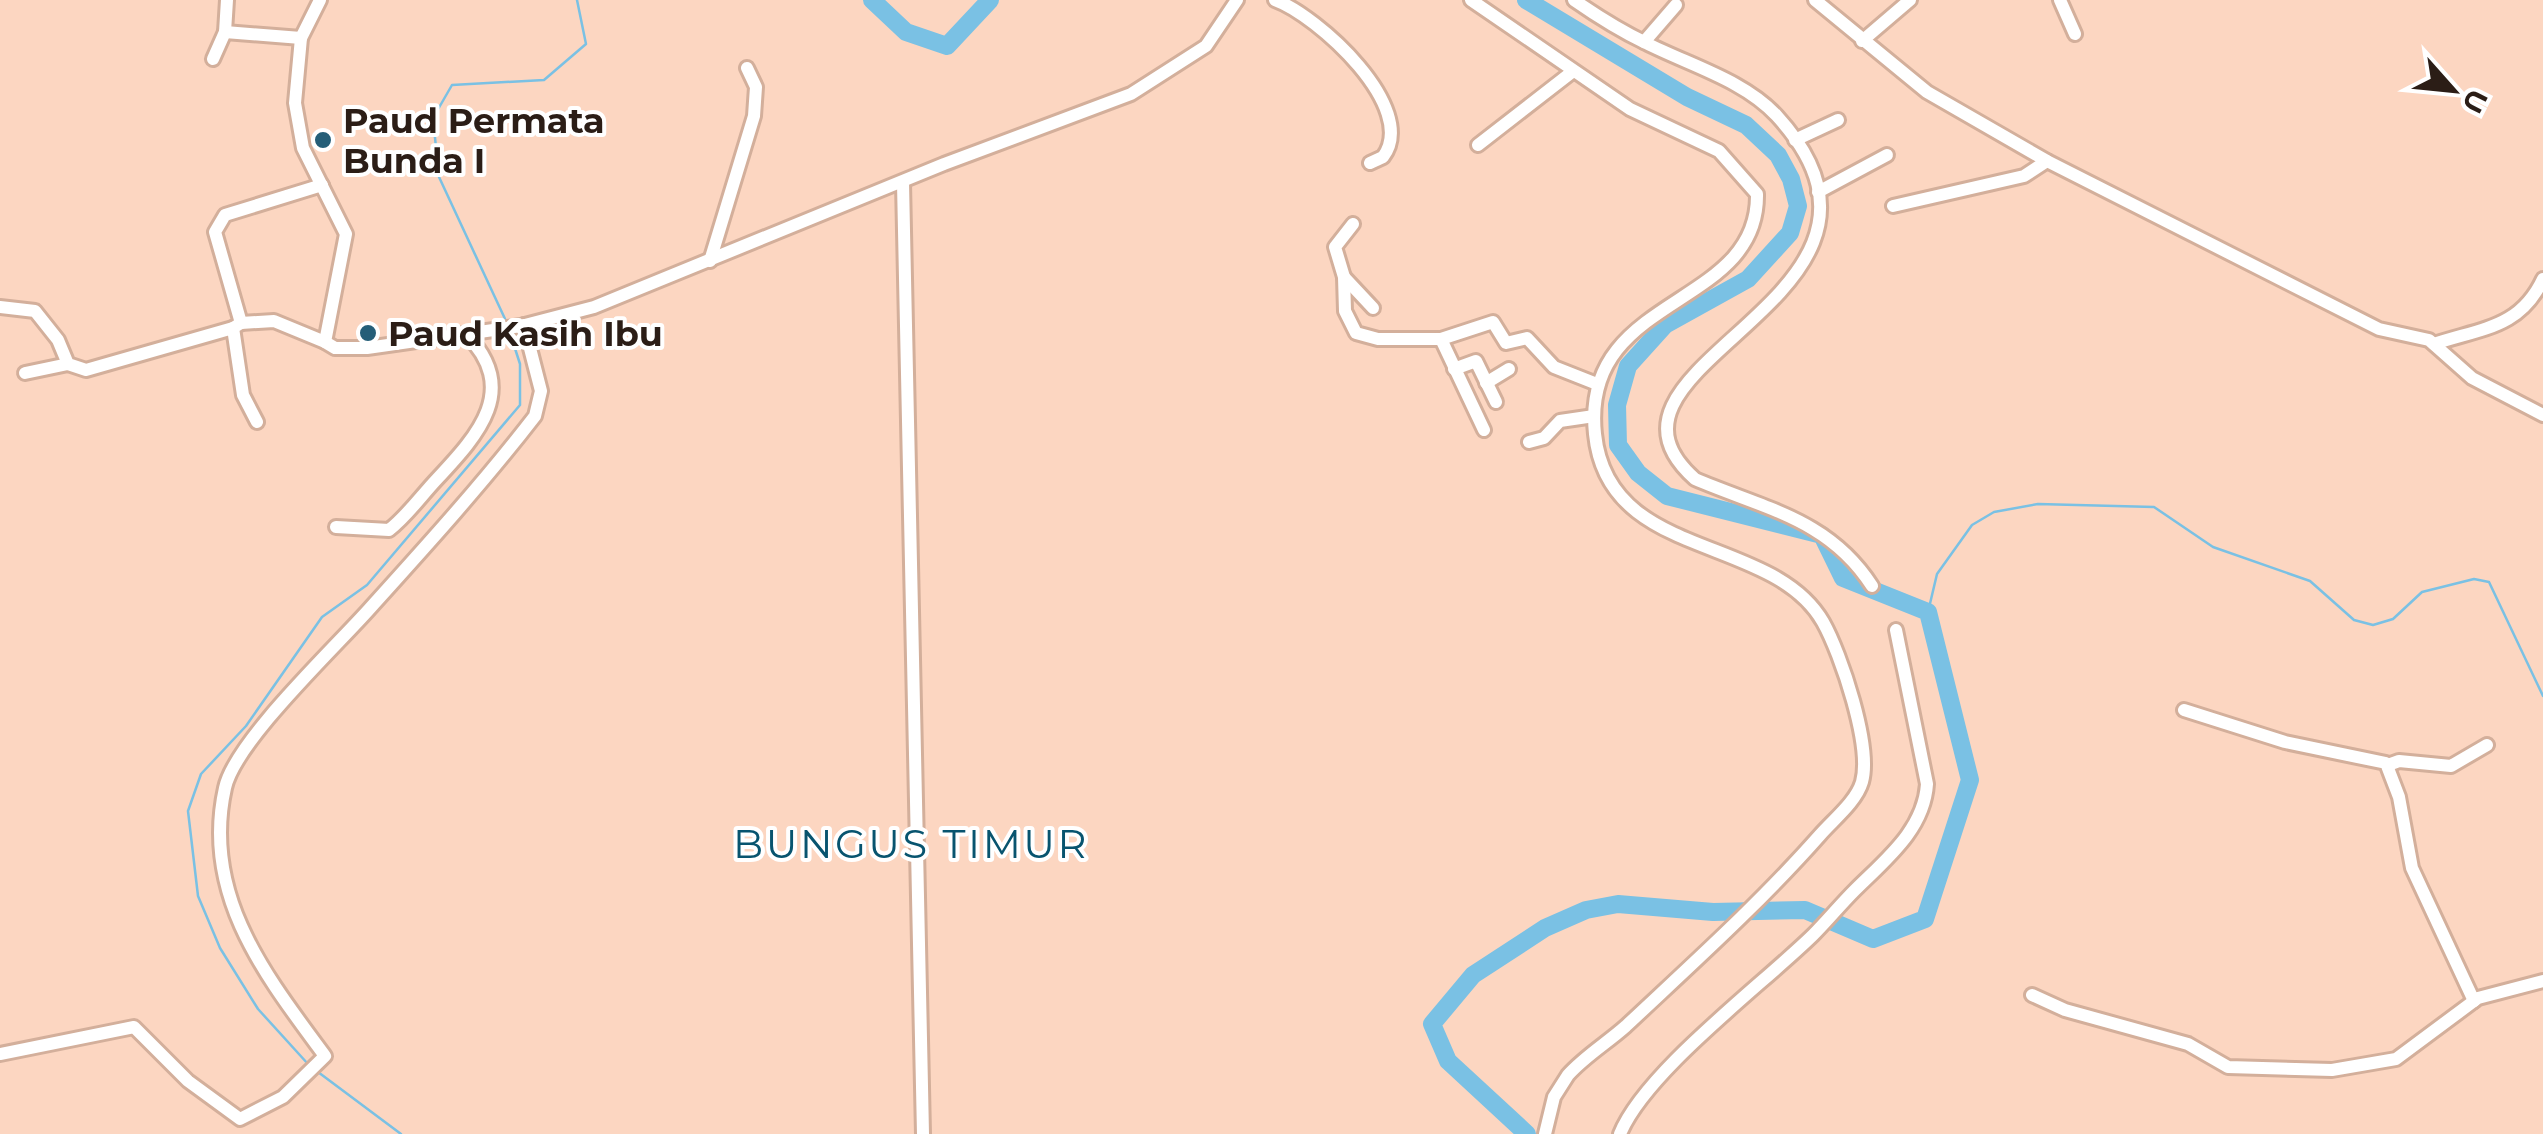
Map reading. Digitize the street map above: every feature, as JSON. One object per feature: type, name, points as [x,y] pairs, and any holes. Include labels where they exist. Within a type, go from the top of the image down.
[{"type":"street","points":[[213,59],[226,32],[228,0]]},
{"type":"street","points":[[320,0],[301,38],[296,124],[346,234],[325,342]]},
{"type":"street","points":[[25,373],[68,364],[94,369],[237,326],[274,320],[335,348],[367,348],[522,326],[594,307],[1131,94],[1206,46],[1236,0]]},
{"type":"street","points":[[1275,0],[1297,8],[1328,33],[1384,104],[1392,138],[1383,157],[1370,164]]},
{"type":"street","points":[[1471,0],[1572,72],[1645,117],[1719,151],[1746,176],[1757,194],[1752,232],[1715,274],[1654,314],[1618,344],[1597,384],[1587,416],[1608,478],[1624,499],[1656,527],[1774,578],[1808,602],[1834,644],[1858,725],[1864,765],[1856,793],[1764,894],[1568,1075],[1554,1097],[1544,1134]]},
{"type":"street","points":[[1574,0],[1644,42],[1760,100],[1797,140],[1820,190],[1820,226],[1806,266],[1768,306],[1716,350],[1678,393],[1668,421],[1679,466],[1695,479],[1820,530],[1846,550],[1872,586]]},
{"type":"street","points":[[1814,0],[1927,92],[2046,161],[2374,327],[2434,344],[2472,378],[2543,415]]},
{"type":"street","points":[[1862,41],[1910,0]]},
{"type":"street","points":[[2060,0],[2075,34]]},
{"type":"street","points":[[1644,42],[1676,6]]},
{"type":"street","points":[[226,32],[301,38]]},
{"type":"street","points":[[710,260],[754,116],[756,87],[748,68]]},
{"type":"street","points":[[1478,146],[1572,72]]},
{"type":"street","points":[[1797,140],[1838,120]]},
{"type":"street","points":[[1820,190],[1887,155]]},
{"type":"street","points":[[1893,206],[1987,186],[2036,171],[2046,161]]},
{"type":"street","points":[[257,422],[243,395],[237,326],[216,239],[217,224],[225,215],[322,184]]},
{"type":"street","points":[[903,184],[922,1134]]},
{"type":"street","points":[[1353,224],[1334,247],[1344,277],[1345,310],[1360,336],[1441,339],[1493,322],[1506,343],[1527,338],[1554,367],[1597,384]]},
{"type":"street","points":[[1344,277],[1373,308]]},
{"type":"street","points":[[2434,344],[2516,317],[2531,304],[2543,280]]},
{"type":"street","points":[[0,307],[34,311],[58,340],[68,364]]},
{"type":"street","points":[[0,1054],[134,1027],[188,1081],[240,1119],[271,1104],[307,1078],[325,1056],[276,993],[240,929],[222,854],[226,782],[326,652],[371,608],[535,416],[540,390],[522,326]]},
{"type":"street","points":[[336,527],[389,530],[473,440],[485,419],[492,376],[484,352],[468,334]]},
{"type":"street","points":[[1441,339],[1484,430]]},
{"type":"street","points":[[1454,369],[1476,361],[1496,402]]},
{"type":"street","points":[[1486,383],[1509,369]]},
{"type":"street","points":[[1529,442],[1544,438],[1560,421],[1587,416]]},
{"type":"street","points":[[1620,1134],[1636,1104],[1815,933],[1905,839],[1926,799],[1925,772],[1896,630]]},
{"type":"street","points":[[2184,710],[2254,728],[2285,742],[2378,759],[2388,765],[2412,868],[2474,1000]]},
{"type":"street","points":[[2388,765],[2400,760],[2451,766],[2487,744]]},
{"type":"street","points":[[2032,995],[2065,1010],[2188,1044],[2228,1067],[2332,1070],[2396,1059],[2474,1000],[2496,990],[2543,981]]},
{"type":"waterway","points":[[506,321],[439,177],[433,118],[452,85],[544,80],[586,44],[577,0]]},
{"type":"waterway","points":[[872,0],[906,32],[947,46],[990,0]]},
{"type":"waterway","points":[[1526,0],[1687,97],[1746,125],[1778,155],[1791,179],[1798,206],[1790,233],[1748,279],[1665,325],[1628,366],[1617,405],[1618,445],[1638,473],[1667,496],[1822,535],[1843,578],[1928,612],[1970,780],[1925,919],[1873,939],[1805,910],[1713,912],[1618,904],[1586,910],[1545,928],[1473,975],[1432,1024],[1448,1061],[1527,1134]]},
{"type":"waterway","points":[[308,1064],[258,1009],[220,948],[198,896],[188,811],[201,774],[246,726],[322,617],[367,585],[520,405],[520,364],[510,333]]},
{"type":"waterway","points":[[1928,612],[1937,574],[1972,525],[1994,512],[2038,504],[2154,507],[2213,547],[2310,581],[2354,620],[2373,625],[2393,619],[2422,592],[2474,579],[2489,582],[2543,696]]},
{"type":"waterway","points":[[318,1072],[401,1134]]},
{"type":"place","name":"Paud Permata Bunda I","points":[[323,140]]},
{"type":"place","name":"Paud Kasih Ibu","points":[[368,333]]},
{"type":"district","name":"BUNGUS TIMUR","points":[[911,843]]}]
